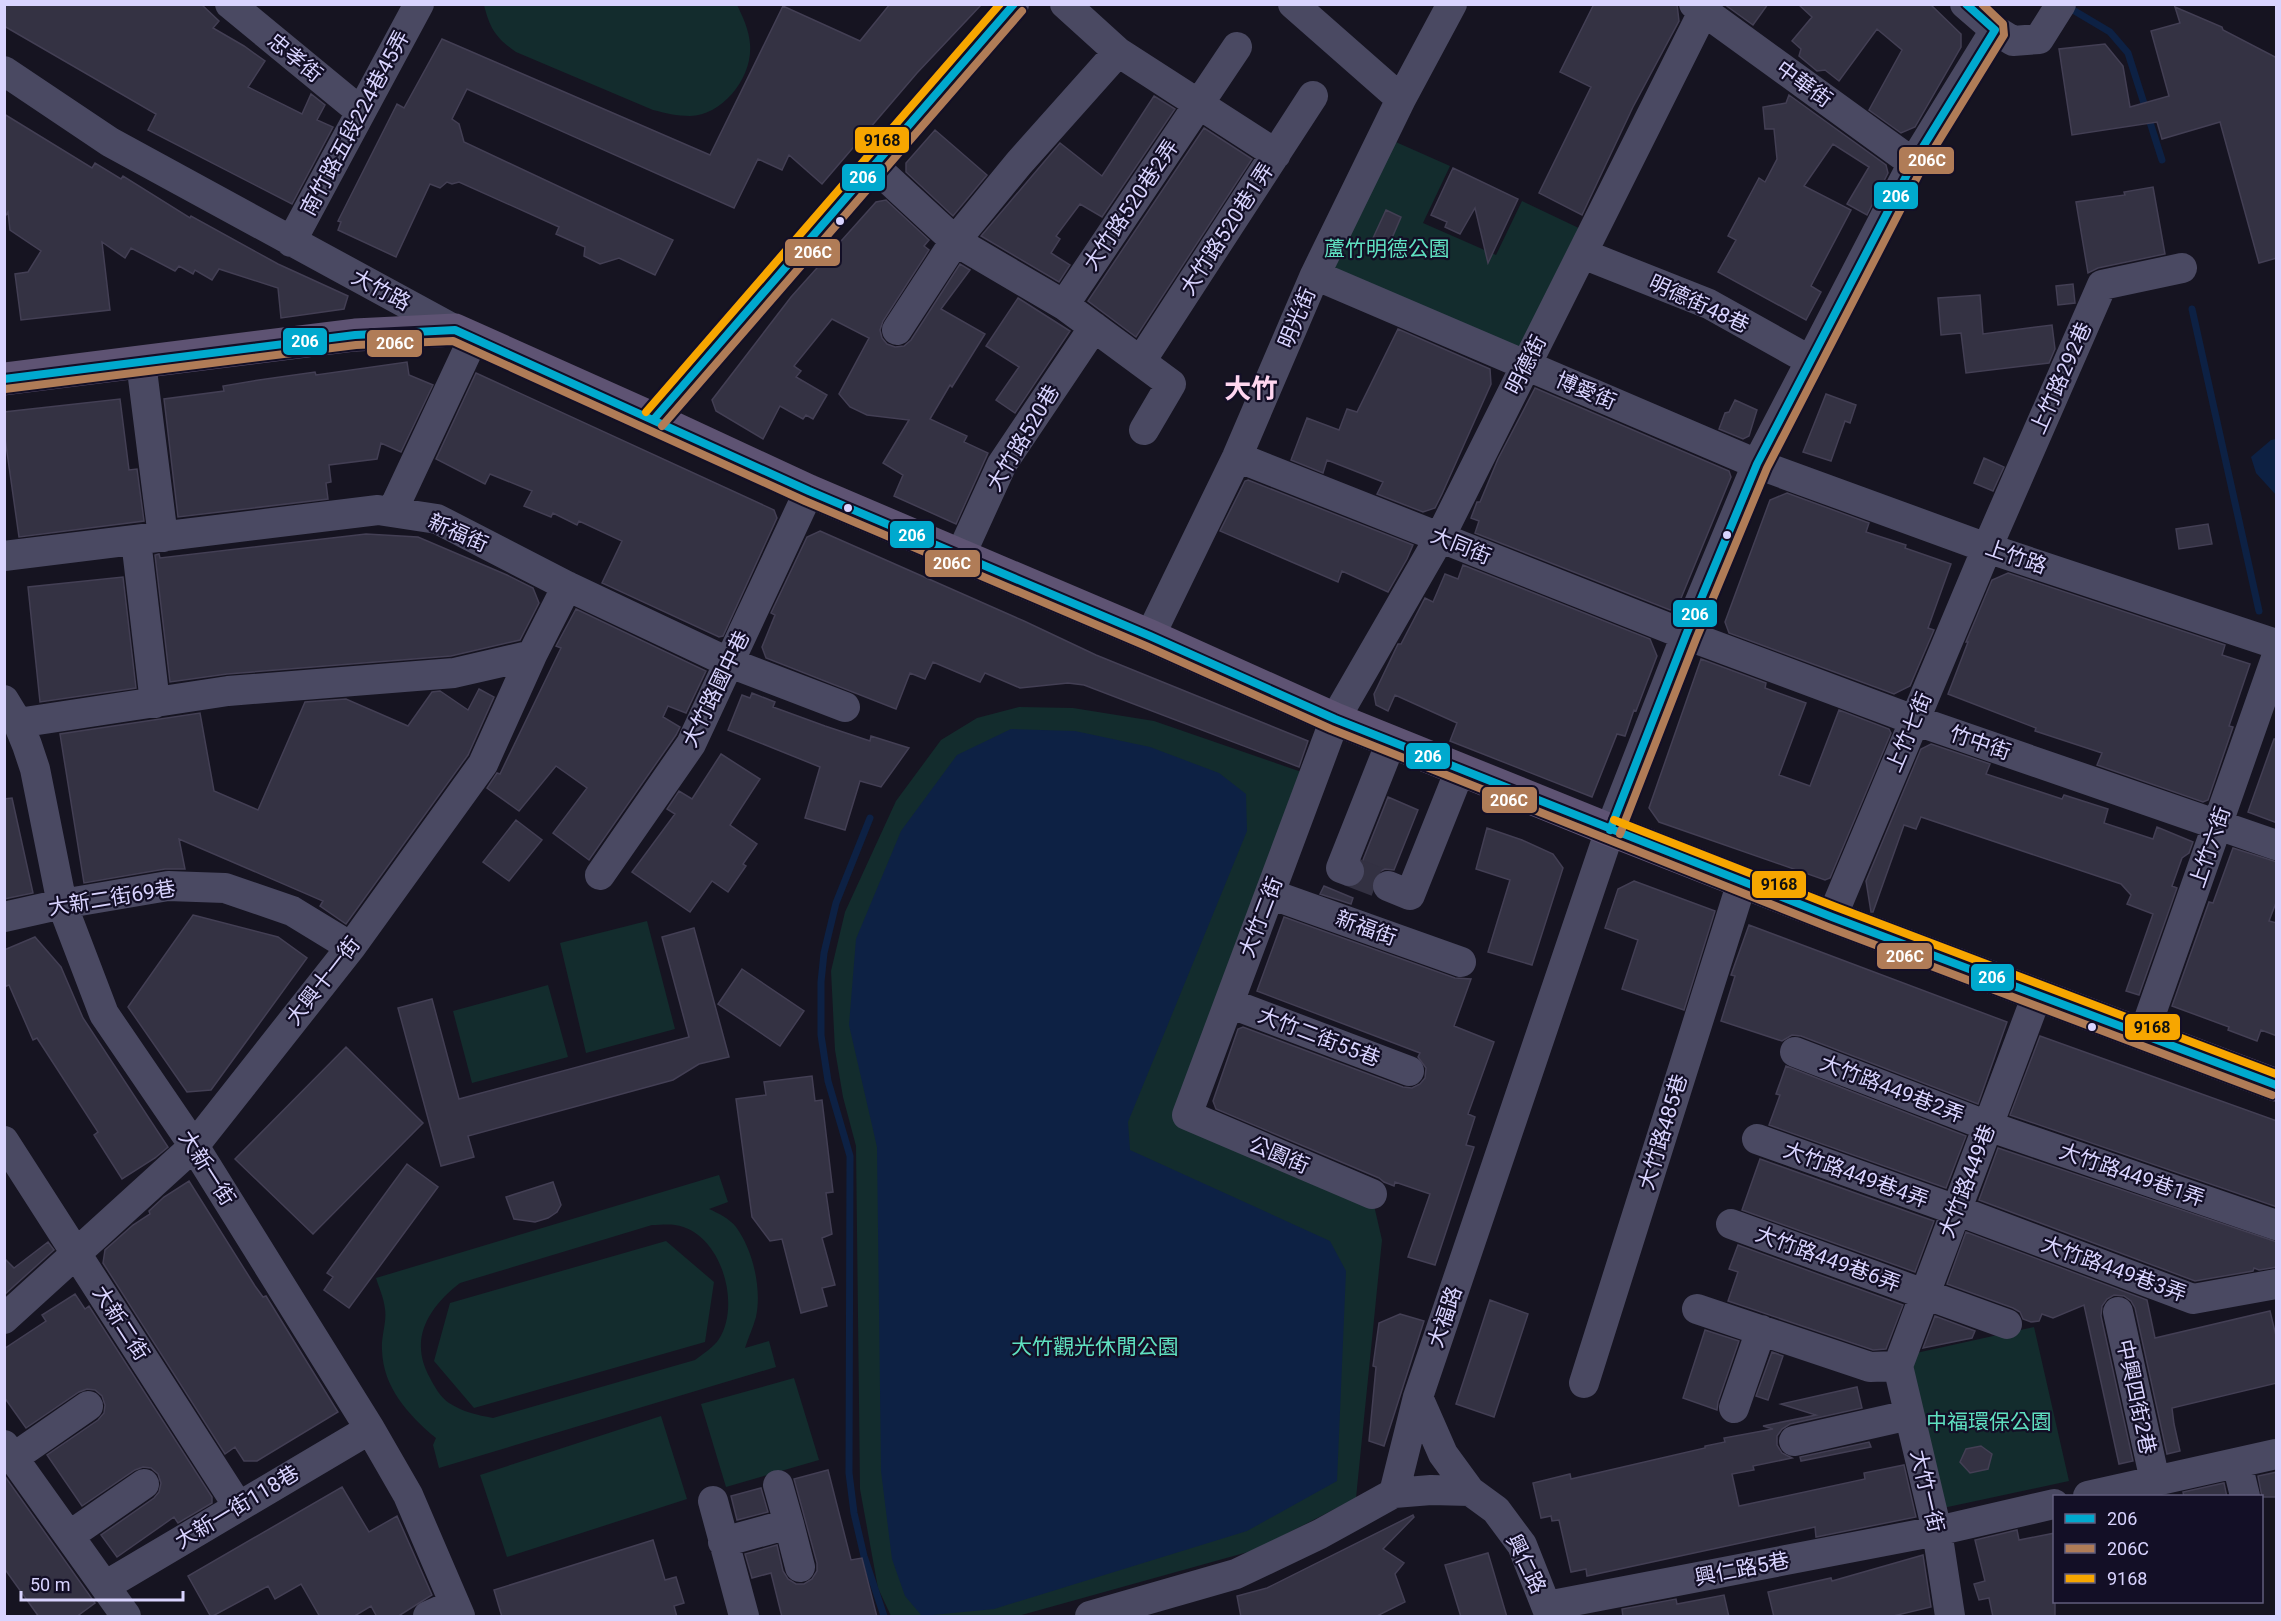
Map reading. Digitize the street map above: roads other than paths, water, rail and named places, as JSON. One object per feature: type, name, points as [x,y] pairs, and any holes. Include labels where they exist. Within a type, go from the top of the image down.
[{"type":"main road","name":"大竹路","points":[[464,334],[809,491],[961,554],[1335,719],[1832,917],[2277,1085]]},
{"type":"main road","points":[[4,379],[355,335],[464,334]]},
{"type":"street","name":"忠孝街","points":[[230,4],[360,111]]},
{"type":"street","name":"南竹路五段224巷45弄","points":[[291,242],[419,4]]},
{"type":"street","points":[[654,419],[1014,4]]},
{"type":"street","points":[[1065,4],[1118,52],[1276,154]]},
{"type":"street","points":[[1293,4],[1401,99]]},
{"type":"street","name":"明光街","points":[[1150,636],[1237,457],[1315,275],[1401,99],[1452,4]]},
{"type":"street","points":[[1965,4],[1995,30],[2013,41],[2039,39],[2061,4]]},
{"type":"street","name":"中華街","points":[[1701,7],[1913,163]]},
{"type":"street","name":"明德街","points":[[1335,719],[1440,537],[1582,254],[1701,7]]},
{"type":"street","name":"大福路","points":[[1394,1493],[1418,1397],[1610,830],[1686,635],[1757,464],[1913,163],[1995,30]]},
{"type":"street","name":"大竹路520巷2弄","points":[[1064,305],[1237,47]]},
{"type":"street","points":[[897,330],[955,241],[1019,163],[1118,52]]},
{"type":"street","name":"大竹路","points":[[4,71],[110,142],[464,334]]},
{"type":"street","name":"大竹路520巷1弄","points":[[1141,361],[1313,96]]},
{"type":"street","points":[[874,166],[955,241],[1064,305],[1171,384],[1144,430]]},
{"type":"street","name":"明德街48巷","points":[[1582,254],[1709,304],[1811,361]]},
{"type":"street","name":"上竹路292巷","points":[[1987,548],[2102,285],[2182,268]]},
{"type":"street","name":"博愛街","points":[[1315,275],[1757,464]]},
{"type":"street","name":"大竹路520巷","points":[[961,554],[1002,464],[1094,327]]},
{"type":"street","points":[[392,512],[464,334]]},
{"type":"street","points":[[141,362],[155,703]]},
{"type":"street","name":"大同街","points":[[1237,457],[1686,635]]},
{"type":"street","name":"上竹路","points":[[1757,464],[1987,548],[2277,644]]},
{"type":"street","name":"大竹路國中巷","points":[[600,875],[691,744],[809,491]]},
{"type":"street","name":"新福街","points":[[4,556],[378,510],[437,519],[567,586],[730,663],[845,707]]},
{"type":"street","name":"上竹七街","points":[[1832,917],[1987,548]]},
{"type":"street","name":"大興十一街","points":[[4,1319],[194,1146],[351,946],[483,764],[532,655],[567,586]]},
{"type":"street","name":"竹中街","points":[[1686,635],[1914,720],[2277,845]]},
{"type":"street","points":[[14,729],[228,691],[454,673],[532,655]]},
{"type":"street","name":"上竹六街","points":[[2144,1036],[2277,658]]},
{"type":"street","name":"大竹二街","points":[[1187,1115],[1335,719]]},
{"type":"street","name":"大新一街","points":[[14,729],[35,769],[63,904],[104,1014],[194,1146],[370,1429],[408,1495],[457,1610]]},
{"type":"street","points":[[1349,871],[1341,868],[1391,742]]},
{"type":"street","points":[[1388,886],[1410,895],[1460,770]]},
{"type":"street","name":"大竹路485巷","points":[[1584,1383],[1742,882]]},
{"type":"street","name":"大新二街69巷","points":[[4,917],[63,904],[168,886],[225,888],[292,911],[351,946]]},
{"type":"street","name":"新福街","points":[[1270,894],[1461,962]]},
{"type":"street","name":"大竹路449巷","points":[[1898,1366],[2037,995]]},
{"type":"street","name":"大竹二街55巷","points":[[1229,1003],[1409,1071]]},
{"type":"street","name":"大竹路449巷2弄","points":[[1795,1052],[1988,1125]]},
{"type":"street","name":"公園街","points":[[1187,1115],[1372,1194]]},
{"type":"street","name":"大竹路449巷1弄","points":[[1988,1125],[2277,1225]]},
{"type":"street","name":"大竹路449巷4弄","points":[[1757,1140],[1956,1210]]},
{"type":"street","name":"大新二街","points":[[4,1141],[238,1506]]},
{"type":"street","name":"大竹路449巷3弄","points":[[1956,1210],[2193,1299],[2277,1284]]},
{"type":"street","name":"大竹路449巷6弄","points":[[1731,1224],[2007,1324]]},
{"type":"street","points":[[1697,1309],[1870,1367],[1898,1366]]},
{"type":"street","name":"中興四街2巷","points":[[2118,1312],[2154,1481]]},
{"type":"street","points":[[1734,1408],[1761,1330]]},
{"type":"street","name":"大竹一街","points":[[1898,1366],[1937,1531],[1950,1617]]},
{"type":"street","name":"興仁路","points":[[1418,1397],[1443,1454],[1470,1491],[1496,1510],[1522,1545],[1548,1611]]},
{"type":"street","points":[[88,1406],[9,1451],[126,1617]]},
{"type":"street","points":[[1794,1441],[1909,1415]]},
{"type":"street","name":"大新一街118巷","points":[[105,1586],[370,1429]]},
{"type":"street","name":"中興四街2巷","points":[[2096,1495],[2277,1454]]},
{"type":"street","points":[[2237,1463],[2245,1495]]},
{"type":"street","points":[[69,1536],[144,1484]]},
{"type":"street","points":[[778,1485],[800,1567]]},
{"type":"street","points":[[1090,1617],[1236,1574],[1320,1534],[1394,1493],[1431,1490],[1470,1491]]},
{"type":"street","points":[[713,1501],[744,1617]]},
{"type":"street","points":[[1937,1531],[2053,1504]]},
{"type":"street","points":[[723,1542],[789,1524]]},
{"type":"street","name":"興仁路5巷","points":[[1548,1611],[1937,1531]]},
{"type":"street","points":[[428,1617],[457,1610]]},
{"type":"water","points":[[2276,439],[2276,495],[2256,473],[2251,457],[2271,440]]},
{"type":"water","name":"大竹觀光休閒公園","points":[[1011,729],[1075,731],[1150,747],[1219,773],[1246,794],[1247,831],[1128,1122],[1130,1150],[1330,1241],[1346,1271],[1337,1481],[1247,1531],[994,1609],[922,1616],[905,1596],[892,1559],[881,1471],[877,1147],[849,1025],[856,939],[901,831],[957,755]]},
{"type":"waterway","points":[[2073,10],[2110,32],[2128,53],[2162,160]]},
{"type":"waterway","points":[[2192,309],[2259,611]]},
{"type":"waterway","points":[[870,818],[836,903],[824,953],[821,982],[821,1035],[828,1081],[850,1156],[849,1473],[854,1513],[864,1556],[884,1616]]},
{"type":"tunnel","points":[[1349,871],[1388,886]]},
{"type":"district","name":"大竹","points":[[1251,389]]},
{"type":"park label","name":"蘆竹明德公園","points":[[1387,249]]},
{"type":"park label","name":"中福環保公園","points":[[1989,1422]]}]
